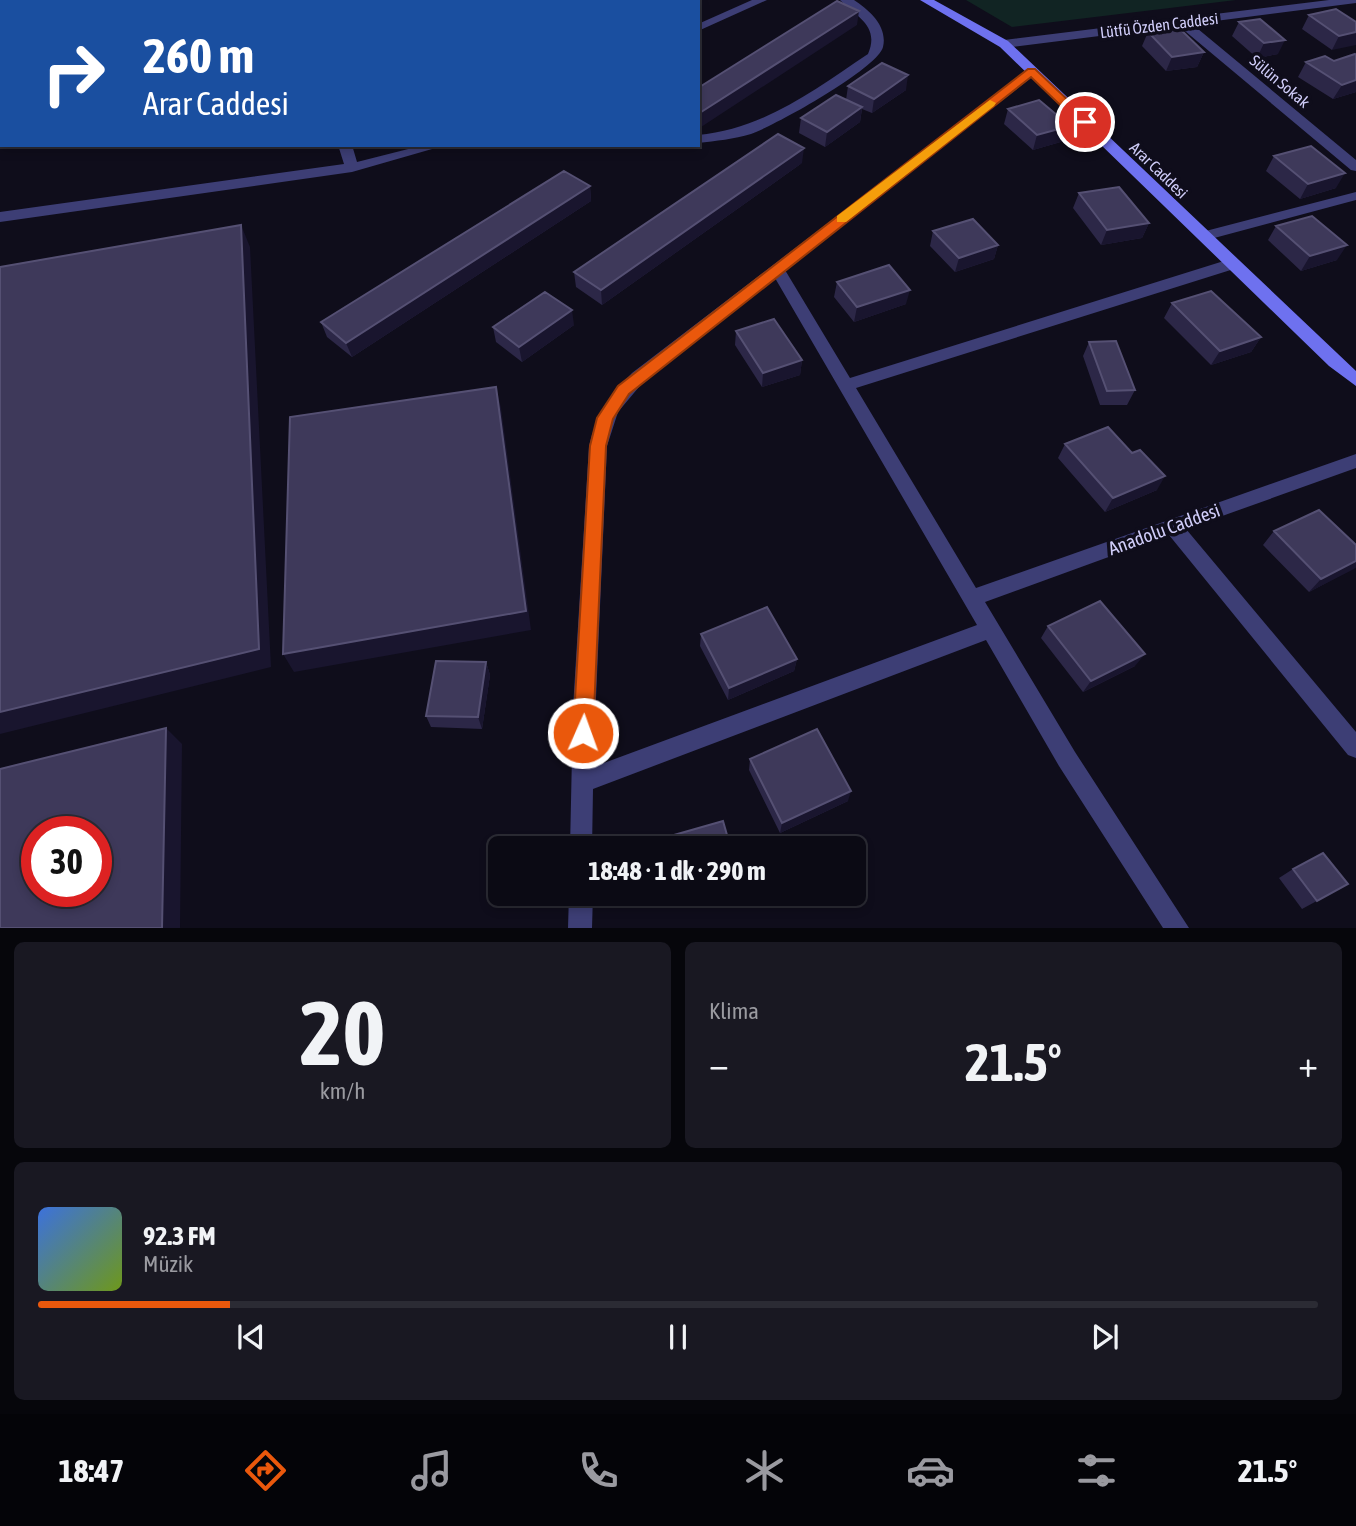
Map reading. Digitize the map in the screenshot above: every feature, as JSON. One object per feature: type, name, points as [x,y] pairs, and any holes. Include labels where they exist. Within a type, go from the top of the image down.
[{"type":"street","points":[[700,28],[761,0]]},
{"type":"street","points":[[700,139],[721,138],[769,123],[873,55],[878,43],[876,28],[864,12],[846,0]]},
{"type":"street","name":"Arar Caddesi","points":[[926,0],[1004,44],[1356,380]]},
{"type":"street","name":"Lütfü Özden Caddesi","points":[[1004,44],[1356,0]]},
{"type":"street","name":"Sülün Sokak","points":[[1182,22],[1356,167]]},
{"type":"street","points":[[581,836],[583,708],[597,460],[600,432],[605,418],[623,390],[638,377],[1031,71]]},
{"type":"street","points":[[346,147],[352,168]]},
{"type":"street","points":[[0,217],[352,168],[397,159],[434,147]]},
{"type":"street","points":[[1203,236],[1356,196]]},
{"type":"street","points":[[846,385],[1232,264]]},
{"type":"street","points":[[777,269],[1067,759],[1177,928]]},
{"type":"street","name":"Anadolu Caddesi","points":[[972,598],[1356,461]]},
{"type":"street","points":[[1172,526],[1356,748]]},
{"type":"street","points":[[582,782],[990,629]]},
{"type":"street","points":[[580,928],[581,906]]},
{"type":"green space","points":[[966,0],[1236,0],[1012,27]]},
{"type":"building","points":[[837,1],[859,11],[700,113],[700,87]]},
{"type":"building","points":[[1336,9],[1356,22],[1356,32],[1339,36],[1309,15]]},
{"type":"building","points":[[1260,19],[1285,40],[1264,43],[1239,22]]},
{"type":"building","points":[[1178,27],[1204,52],[1172,57],[1148,32]]},
{"type":"building","points":[[1355,54],[1356,80],[1342,85],[1306,62],[1325,56],[1334,61]]},
{"type":"building","points":[[882,63],[908,75],[874,99],[848,86]]},
{"type":"building","points":[[836,95],[862,107],[827,132],[801,118]]},
{"type":"building","points":[[1039,100],[1070,126],[1037,135],[1008,109]]},
{"type":"building","points":[[778,134],[804,148],[601,290],[574,272]]},
{"type":"building","points":[[1311,146],[1345,173],[1308,184],[1274,156]]},
{"type":"building","points":[[564,171],[590,186],[346,343],[321,322]]},
{"type":"building","points":[[1119,187],[1149,223],[1107,230],[1079,193]]},
{"type":"building","points":[[1312,216],[1347,245],[1310,256],[1276,226]]},
{"type":"building","points":[[973,219],[998,245],[959,258],[933,231]]},
{"type":"building","points":[[241,225],[259,649],[0,712],[0,267]]},
{"type":"building","points":[[889,265],[910,290],[857,307],[837,282]]},
{"type":"building","points":[[1211,291],[1261,337],[1220,351],[1172,303]]},
{"type":"building","points":[[545,292],[572,310],[519,347],[493,327]]},
{"type":"building","points":[[774,319],[802,360],[763,373],[736,331]]},
{"type":"building","points":[[1116,341],[1135,390],[1107,391],[1089,342]]},
{"type":"building","points":[[496,387],[526,611],[283,654],[290,417]]},
{"type":"building","points":[[1108,427],[1132,453],[1140,450],[1165,476],[1113,498],[1065,444]]},
{"type":"building","points":[[1319,510],[1356,545],[1356,561],[1321,579],[1274,531]]},
{"type":"building","points":[[1100,601],[1145,654],[1091,681],[1048,626]]},
{"type":"building","points":[[767,607],[797,659],[729,688],[701,634]]},
{"type":"building","points":[[436,661],[486,662],[478,717],[426,716]]},
{"type":"building","points":[[166,728],[162,928],[0,928],[0,769]]},
{"type":"building","points":[[817,729],[851,791],[782,823],[750,759]]},
{"type":"building","points":[[723,821],[727,836],[670,836]]},
{"type":"building","points":[[1323,853],[1348,884],[1317,901],[1293,869]]},
{"type":"slow traffic","points":[[841,219],[990,103]]},
{"type":"route","points":[[583,733],[598,446],[605,418],[623,390],[1031,71],[1085,122]]}]
